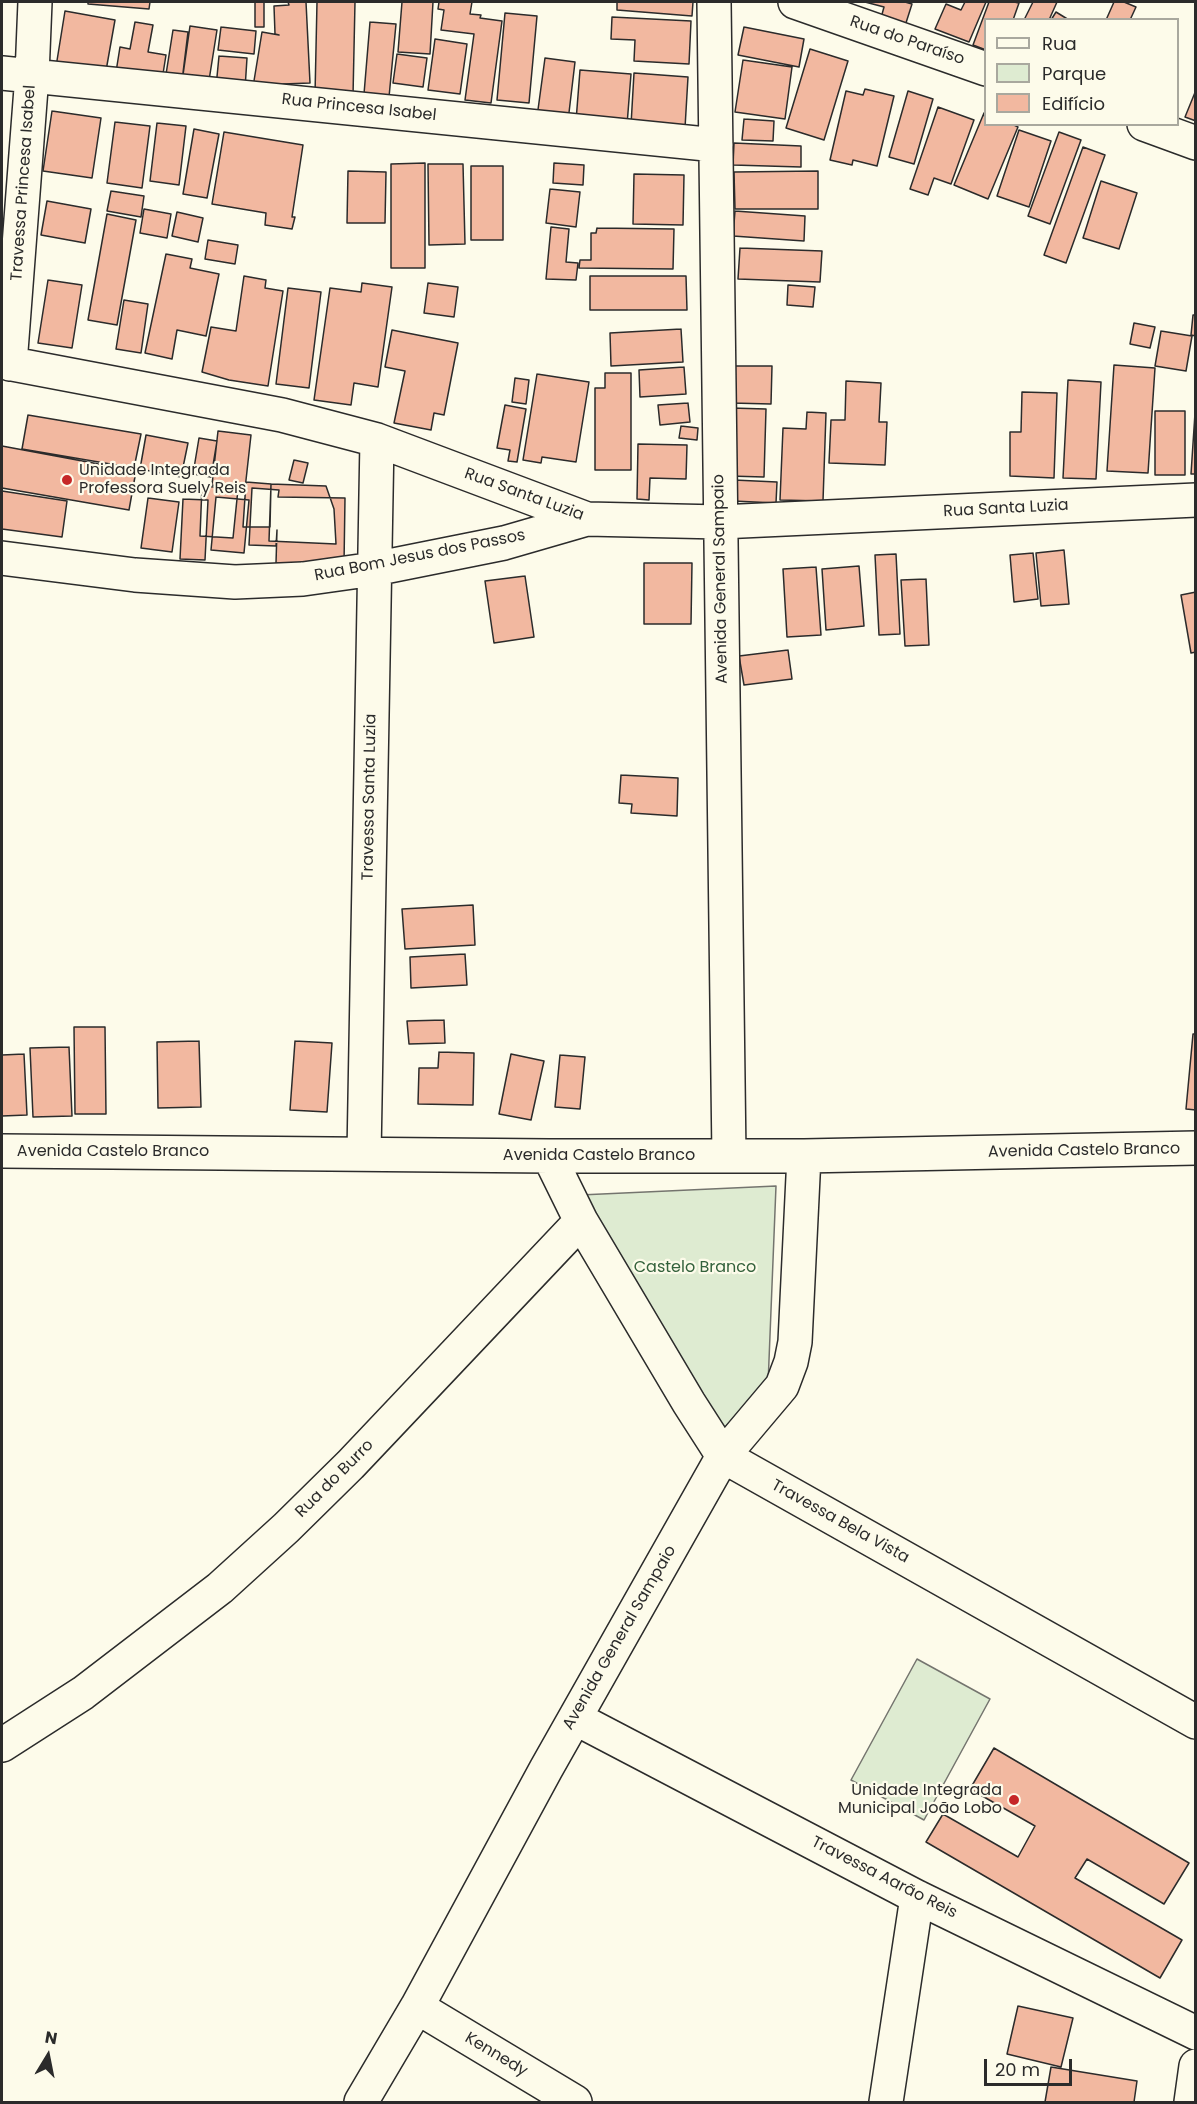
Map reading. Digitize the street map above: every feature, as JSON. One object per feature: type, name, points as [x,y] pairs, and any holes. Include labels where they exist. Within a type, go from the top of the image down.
[{"type":"street","name":"Travessa Princesa Isabel","points":[[6,363],[17,74],[35,2]]},
{"type":"street","name":"Avenida General Sampaio","points":[[714,2],[729,1156]]},
{"type":"street","name":"Rua do Paraíso","points":[[795,2],[984,68]]},
{"type":"street","name":"Rua Princesa Isabel","points":[[17,74],[716,145]]},
{"type":"street","points":[[1149,126],[1196,143]]},
{"type":"street","name":"Rua Santa Luzia","points":[[6,363],[271,413],[377,440],[586,519],[720,522],[1196,500]]},
{"type":"street","name":"Travessa Santa Luzia","points":[[364,1154],[377,440]]},
{"type":"street","name":"Rua Bom Jesus dos Passos","points":[[2,558],[135,575],[235,582],[303,579],[374,569],[504,543],[586,519]]},
{"type":"street","name":"Avenida Castelo Branco","points":[[2,1151],[804,1156],[1196,1149]]},
{"type":"street","points":[[549,1156],[581,1221]]},
{"type":"street","name":"Avenida General Sampaio","points":[[361,2103],[417,2007],[575,1718],[723,1456],[782,1386],[791,1362],[795,1342],[804,1156]]},
{"type":"street","name":"Travessa Bela Vista","points":[[581,1221],[723,1456],[1196,1722]]},
{"type":"street","name":"Rua do Burro","points":[[2,1745],[83,1693],[220,1588],[350,1465],[581,1221]]},
{"type":"street","name":"Travessa Aarão Reis","points":[[575,1718],[916,1897],[1196,2033]]},
{"type":"street","points":[[886,2103],[916,1897]]},
{"type":"street","name":"Kennedy","points":[[417,2007],[575,2103]]},
{"type":"street","points":[[1191,2103],[1196,2066]]},
{"type":"green space","name":"Castelo Branco","points":[[776,1186],[768,1385],[714,1438],[580,1195]]},
{"type":"green space","points":[[917,1659],[990,1699],[924,1820],[851,1780]]},
{"type":"building","points":[[88,2],[150,2],[149,9],[88,4]]},
{"type":"building","points":[[255,2],[264,2],[264,27],[255,27]]},
{"type":"building","points":[[288,2],[306,2],[310,83],[283,84],[280,97],[252,93],[262,32],[279,35],[275,34],[274,6],[289,5]]},
{"type":"building","points":[[317,2],[355,2],[353,96],[315,95]]},
{"type":"building","points":[[402,2],[433,2],[430,54],[398,52]]},
{"type":"building","points":[[439,2],[472,2],[470,14],[502,21],[491,103],[465,100],[474,34],[441,30],[444,10],[438,9]]},
{"type":"building","points":[[617,2],[693,2],[692,16],[617,10]]},
{"type":"building","points":[[865,2],[912,4],[905,26],[881,18],[884,7]]},
{"type":"building","points":[[965,2],[986,2],[969,42],[935,29],[946,4],[961,10]]},
{"type":"building","points":[[989,2],[1019,3],[1014,18],[984,18],[984,49],[973,45]]},
{"type":"building","points":[[1033,2],[1057,2],[1050,18],[1025,18]]},
{"type":"building","points":[[1114,2],[1124,2],[1136,7],[1131,18],[1107,18]]},
{"type":"building","points":[[65,11],[115,20],[104,82],[55,73]]},
{"type":"building","points":[[1056,12],[1066,18],[1052,18]]},
{"type":"building","points":[[505,13],[537,16],[529,103],[497,100]]},
{"type":"building","points":[[612,17],[691,21],[689,64],[634,61],[635,40],[611,39]]},
{"type":"building","points":[[135,22],[153,25],[148,52],[166,55],[162,80],[116,72],[120,47],[130,49]]},
{"type":"building","points":[[370,22],[396,24],[389,97],[364,94]]},
{"type":"building","points":[[190,26],[217,30],[207,93],[181,89]]},
{"type":"building","points":[[221,27],[256,31],[254,54],[218,50]]},
{"type":"building","points":[[744,27],[804,39],[799,67],[738,55]]},
{"type":"building","points":[[173,30],[188,32],[181,89],[164,87]]},
{"type":"building","points":[[435,39],[467,44],[460,94],[428,90]]},
{"type":"building","points":[[810,49],[848,61],[824,140],[786,128]]},
{"type":"building","points":[[397,54],[427,58],[423,87],[393,83]]},
{"type":"building","points":[[219,56],[247,58],[245,89],[216,87]]},
{"type":"building","points":[[545,58],[575,62],[568,121],[537,117]]},
{"type":"building","points":[[743,60],[792,67],[785,119],[735,112]]},
{"type":"building","points":[[580,70],[631,74],[627,125],[576,121]]},
{"type":"building","points":[[634,73],[688,77],[685,128],[631,125]]},
{"type":"building","points":[[865,89],[894,96],[877,166],[853,160],[852,165],[830,160],[846,91],[863,95]]},
{"type":"building","points":[[1196,90],[1196,121],[1185,117]]},
{"type":"building","points":[[908,91],[933,99],[914,164],[889,157]]},
{"type":"building","points":[[938,107],[974,120],[951,184],[934,178],[928,195],[910,189]]},
{"type":"building","points":[[52,111],[101,118],[92,178],[43,171]]},
{"type":"building","points":[[984,113],[984,126],[1018,127],[988,199],[954,185]]},
{"type":"building","points":[[744,119],[774,121],[773,141],[742,140]]},
{"type":"building","points":[[115,122],[150,126],[142,188],[107,183]]},
{"type":"building","points":[[157,123],[186,126],[179,185],[150,181]]},
{"type":"building","points":[[194,129],[219,134],[207,198],[183,194]]},
{"type":"building","points":[[1019,130],[1051,141],[1029,207],[997,196]]},
{"type":"building","points":[[224,132],[303,145],[292,229],[265,225],[266,213],[212,204]]},
{"type":"building","points":[[1059,132],[1081,140],[1050,224],[1028,216]]},
{"type":"building","points":[[734,143],[801,146],[801,167],[733,165]]},
{"type":"building","points":[[1083,147],[1105,155],[1066,263],[1044,255]]},
{"type":"building","points":[[425,163],[425,268],[391,268],[391,164]]},
{"type":"building","points":[[554,163],[584,165],[583,185],[553,183]]},
{"type":"building","points":[[428,164],[463,164],[465,244],[429,245]]},
{"type":"building","points":[[471,166],[503,166],[503,240],[471,240]]},
{"type":"building","points":[[348,171],[386,172],[385,223],[347,223]]},
{"type":"building","points":[[818,171],[818,209],[735,209],[734,172]]},
{"type":"building","points":[[634,174],[684,175],[683,225],[633,224]]},
{"type":"building","points":[[1101,181],[1137,193],[1119,249],[1083,238]]},
{"type":"building","points":[[550,189],[580,192],[576,227],[546,223]]},
{"type":"building","points":[[111,191],[144,196],[141,217],[107,211]]},
{"type":"building","points":[[47,201],[91,209],[85,243],[41,235]]},
{"type":"building","points":[[144,209],[171,214],[167,238],[140,233]]},
{"type":"building","points":[[735,211],[805,216],[804,241],[733,236]]},
{"type":"building","points":[[177,212],[203,218],[198,242],[172,236]]},
{"type":"building","points":[[107,214],[136,220],[117,325],[88,320]]},
{"type":"building","points":[[551,227],[569,229],[566,262],[578,263],[576,280],[546,279]]},
{"type":"building","points":[[597,228],[674,229],[673,269],[579,268],[580,260],[591,260],[591,233],[596,233]]},
{"type":"building","points":[[208,240],[238,245],[235,264],[205,259]]},
{"type":"building","points":[[740,248],[822,251],[820,282],[738,279]]},
{"type":"building","points":[[166,254],[192,259],[190,268],[219,274],[206,336],[177,330],[172,359],[145,353]]},
{"type":"building","points":[[244,276],[266,280],[265,288],[283,291],[268,386],[229,380],[202,372],[211,327],[236,331]]},
{"type":"building","points":[[590,276],[686,276],[687,310],[590,310]]},
{"type":"building","points":[[48,280],[82,285],[72,348],[38,343]]},
{"type":"building","points":[[362,283],[392,287],[378,387],[354,383],[351,405],[314,400],[330,288],[361,292]]},
{"type":"building","points":[[428,283],[458,287],[454,317],[424,313]]},
{"type":"building","points":[[788,285],[815,287],[813,307],[787,305]]},
{"type":"building","points":[[288,288],[321,292],[309,388],[276,384]]},
{"type":"building","points":[[124,300],[148,304],[141,353],[116,349]]},
{"type":"building","points":[[1193,315],[1196,315],[1196,336],[1191,335]]},
{"type":"building","points":[[1134,323],[1155,327],[1150,348],[1130,344]]},
{"type":"building","points":[[681,329],[683,362],[611,366],[610,333]]},
{"type":"building","points":[[392,330],[458,343],[444,415],[434,413],[431,430],[394,423],[405,371],[385,367]]},
{"type":"building","points":[[1161,331],[1192,336],[1186,371],[1155,366]]},
{"type":"building","points":[[1114,365],[1155,368],[1148,473],[1107,471]]},
{"type":"building","points":[[732,366],[772,366],[771,404],[731,403]]},
{"type":"building","points":[[684,367],[686,394],[640,397],[639,370]]},
{"type":"building","points":[[605,373],[631,373],[631,470],[595,470],[595,388],[605,388]]},
{"type":"building","points":[[537,374],[589,382],[576,462],[542,457],[541,463],[523,460]]},
{"type":"building","points":[[515,378],[529,380],[526,404],[512,402]]},
{"type":"building","points":[[1068,380],[1101,382],[1096,479],[1063,478]]},
{"type":"building","points":[[846,381],[881,383],[879,422],[887,422],[885,465],[829,463],[831,420],[845,420]]},
{"type":"building","points":[[1022,392],[1057,393],[1054,478],[1010,476],[1010,432],[1021,432]]},
{"type":"building","points":[[1196,398],[1196,474],[1191,474]]},
{"type":"building","points":[[688,403],[690,422],[660,425],[658,405]]},
{"type":"building","points":[[505,405],[526,409],[517,462],[508,461],[510,450],[497,448]]},
{"type":"building","points":[[731,408],[766,409],[764,477],[729,476]]},
{"type":"building","points":[[1155,411],[1185,411],[1185,475],[1155,475]]},
{"type":"building","points":[[807,412],[826,413],[823,501],[780,500],[783,428],[806,429]]},
{"type":"building","points":[[28,415],[141,434],[134,468],[22,449]]},
{"type":"building","points":[[681,426],[698,428],[697,440],[679,438]]},
{"type":"building","points":[[218,431],[251,435],[245,489],[212,485]]},
{"type":"building","points":[[146,435],[188,443],[181,477],[140,469]]},
{"type":"building","points":[[199,438],[217,441],[211,477],[193,474]]},
{"type":"building","points":[[638,444],[687,445],[686,479],[650,478],[649,500],[637,499]]},
{"type":"building","points":[[2,446],[136,471],[129,510],[2,488]]},
{"type":"building","points":[[294,460],[308,463],[303,483],[289,480]]},
{"type":"building","points":[[734,480],[777,482],[776,503],[733,501]]},
{"type":"building","points":[[246,482],[271,484],[270,527],[243,527]]},
{"type":"building","points":[[271,484],[326,486],[334,509],[336,544],[269,541]]},
{"type":"building","points":[[202,486],[238,489],[233,538],[200,536]]},
{"type":"building","points":[[252,488],[279,490],[278,497],[345,498],[344,564],[276,563],[277,530],[276,546],[249,545]]},
{"type":"building","points":[[2,491],[67,501],[62,537],[2,529]]},
{"type":"building","points":[[216,497],[249,500],[244,553],[211,550]]},
{"type":"building","points":[[148,498],[179,502],[172,552],[141,548]]},
{"type":"building","points":[[183,499],[208,500],[205,560],[180,559]]},
{"type":"building","points":[[1064,550],[1069,604],[1041,606],[1036,553]]},
{"type":"building","points":[[1033,553],[1038,599],[1014,602],[1010,555]]},
{"type":"building","points":[[896,554],[900,634],[879,635],[875,555]]},
{"type":"building","points":[[644,563],[692,563],[691,624],[644,624]]},
{"type":"building","points":[[859,566],[864,626],[826,630],[822,569]]},
{"type":"building","points":[[816,567],[821,635],[787,637],[783,569]]},
{"type":"building","points":[[525,576],[534,637],[494,643],[485,581]]},
{"type":"building","points":[[926,579],[929,645],[905,646],[901,580]]},
{"type":"building","points":[[1196,592],[1196,652],[1191,653],[1181,595]]},
{"type":"building","points":[[788,650],[792,679],[744,685],[739,656]]},
{"type":"building","points":[[621,775],[678,778],[677,816],[631,813],[632,804],[619,803]]},
{"type":"building","points":[[473,905],[475,945],[405,949],[402,909]]},
{"type":"building","points":[[465,954],[467,985],[411,988],[410,957]]},
{"type":"building","points":[[444,1020],[445,1043],[409,1044],[407,1021]]},
{"type":"building","points":[[74,1027],[105,1027],[106,1114],[75,1114]]},
{"type":"building","points":[[1193,1034],[1196,1034],[1196,1110],[1186,1109]]},
{"type":"building","points":[[199,1041],[201,1107],[158,1108],[157,1042]]},
{"type":"building","points":[[295,1041],[332,1043],[327,1112],[290,1110]]},
{"type":"building","points":[[69,1047],[72,1116],[33,1117],[30,1048]]},
{"type":"building","points":[[439,1052],[474,1053],[473,1105],[418,1104],[419,1068],[438,1068]]},
{"type":"building","points":[[24,1054],[27,1115],[2,1116],[2,1055]]},
{"type":"building","points":[[511,1054],[544,1061],[531,1120],[499,1114]]},
{"type":"building","points":[[560,1055],[585,1057],[580,1109],[555,1107]]},
{"type":"building","points":[[994,1748],[1189,1863],[1164,1904],[1087,1859],[1075,1878],[1182,1940],[1160,1978],[926,1842],[943,1814],[1018,1857],[1035,1826],[970,1789]]},
{"type":"building","points":[[1018,2006],[1073,2018],[1061,2067],[1007,2054]]},
{"type":"building","points":[[1051,2067],[1137,2081],[1134,2102],[1045,2102]]},
{"type":"place","name":"Unidade Integrada Professora Suely Reis","points":[[67,480]]},
{"type":"place","name":"Unidade Integrada Municipal João Lobo","points":[[1014,1800]]}]
